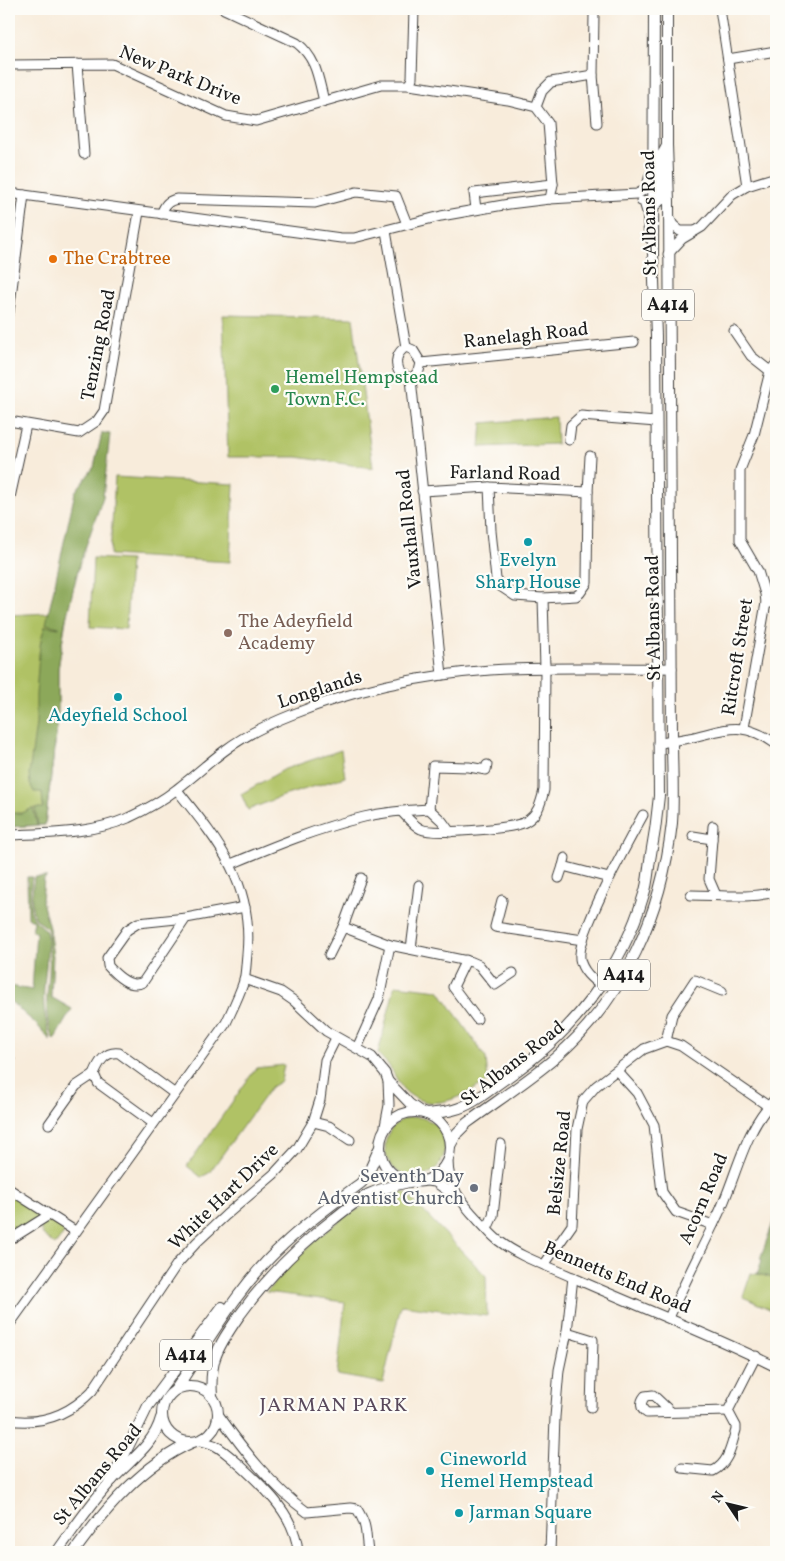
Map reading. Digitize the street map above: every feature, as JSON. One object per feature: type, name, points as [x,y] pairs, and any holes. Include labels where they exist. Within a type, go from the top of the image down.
[{"type":"main road","name":"St Albans Road","points":[[425,1114],[452,1110],[472,1102],[517,1071],[575,1019],[601,986],[624,945],[645,892],[658,816],[659,796],[656,336],[649,204],[653,150],[654,9]]},
{"type":"main road","name":"St Albans Road","points":[[451,1144],[457,1133],[467,1123],[520,1085],[571,1043],[604,1005],[633,960],[653,911],[666,858],[672,822],[667,145],[668,9]]},
{"type":"main road","points":[[405,1113],[425,1114],[432,1116],[442,1123],[447,1131],[451,1144],[448,1161],[439,1174],[426,1181],[409,1182],[394,1176],[388,1170],[382,1160],[379,1149],[380,1140],[386,1126],[392,1120],[405,1113]]},
{"type":"main road","name":"A414","points":[[112,1480],[154,1398],[231,1296],[282,1246],[361,1183],[368,1174],[379,1149]]},
{"type":"main road","name":"A414","points":[[212,1396],[212,1368],[223,1341],[249,1302],[284,1261],[322,1227],[354,1203],[381,1189],[409,1182]]},
{"type":"main road","name":"A414","points":[[176,1389],[231,1305],[282,1246]]},
{"type":"main road","points":[[191,1385],[206,1390],[217,1404],[217,1422],[213,1430],[197,1441],[185,1442],[176,1439],[164,1426],[161,1411],[166,1398],[176,1389],[191,1385]]},
{"type":"main road","name":"St Albans Road","points":[[57,1552],[112,1480],[151,1440],[158,1430],[162,1417]]},
{"type":"main road","name":"St Albans Road","points":[[74,1552],[80,1547],[110,1507],[142,1474],[173,1452],[197,1441]]},
{"type":"street","points":[[224,9],[297,43],[307,51],[314,63],[324,101]]},
{"type":"street","points":[[408,85],[412,78],[414,9]]},
{"type":"street","points":[[720,9],[747,186]]},
{"type":"street","points":[[594,16],[593,75],[597,123]]},
{"type":"street","points":[[728,59],[776,51]]},
{"type":"street","points":[[77,64],[84,154]]},
{"type":"street","name":"New Park Drive","points":[[9,65],[112,64],[226,116],[256,121],[381,86],[408,85],[508,100],[536,107]]},
{"type":"street","points":[[550,199],[552,184],[548,123],[536,107],[542,91],[551,82],[593,75]]},
{"type":"street","points":[[631,196],[649,204],[660,203],[662,154],[667,145]]},
{"type":"street","points":[[9,193],[139,212],[341,238],[354,238],[476,209],[550,199],[631,196],[642,193],[649,184],[653,150]]},
{"type":"street","points":[[668,254],[682,239],[697,231],[709,220],[727,198],[747,186],[776,177]]},
{"type":"street","points":[[476,209],[474,193],[552,184]]},
{"type":"street","points":[[161,214],[169,200],[177,199],[315,203],[356,192],[396,196],[407,224]]},
{"type":"street","points":[[9,312],[24,195]]},
{"type":"street","name":"Tenzing Road","points":[[9,421],[79,433],[97,421],[104,411],[139,212]]},
{"type":"street","points":[[668,216],[673,225],[680,231],[697,231]]},
{"type":"street","points":[[386,231],[406,347]]},
{"type":"street","points":[[734,331],[752,356],[773,368]]},
{"type":"street","name":"Ranelagh Road","points":[[421,363],[634,342]]},
{"type":"street","points":[[406,347],[413,350],[421,363],[418,371],[411,379],[399,372],[396,364],[399,353],[406,347]]},
{"type":"street","name":"Ritcroft Street","points":[[744,728],[766,603],[758,571],[740,540],[740,470],[754,435],[773,368]]},
{"type":"street","name":"Vauxhall Road","points":[[411,379],[442,675]]},
{"type":"street","points":[[569,440],[571,425],[581,416],[656,422]]},
{"type":"street","points":[[9,502],[26,425]]},
{"type":"street","name":"Farland Road","points":[[489,487],[496,579],[500,586],[515,596],[543,598],[576,596],[587,583],[590,456]]},
{"type":"street","name":"Farland Road","points":[[422,491],[489,487],[588,492]]},
{"type":"street","points":[[401,811],[421,829],[430,832],[450,832],[524,824],[540,806],[544,790],[545,668],[543,598]]},
{"type":"street","points":[[766,603],[776,603]]},
{"type":"street","name":"Longlands","points":[[9,835],[80,830],[106,826],[127,818],[148,808],[177,790],[226,750],[270,724],[291,715],[361,692],[442,675],[489,670],[672,668]]},
{"type":"street","points":[[658,744],[721,729],[744,728],[776,744]]},
{"type":"street","points":[[428,808],[433,766],[469,767],[486,770],[487,765]]},
{"type":"street","points":[[9,1325],[226,1024],[244,979],[249,940],[245,908],[236,876],[204,824],[177,790]]},
{"type":"street","points":[[230,864],[331,826],[365,817],[401,811],[428,808],[442,821],[450,832]]},
{"type":"street","points":[[601,986],[582,967],[579,958],[583,940],[610,878],[643,815]]},
{"type":"street","points":[[713,826],[709,879],[716,895]]},
{"type":"street","points":[[693,836],[712,839]]},
{"type":"street","points":[[559,878],[564,862],[610,878]]},
{"type":"street","points":[[329,955],[343,927],[361,878]]},
{"type":"street","points":[[411,949],[419,885]]},
{"type":"street","points":[[690,895],[765,895],[776,892]]},
{"type":"street","points":[[502,900],[495,928],[583,940]]},
{"type":"street","points":[[186,918],[140,984],[131,984],[108,966],[107,958],[127,930],[138,923],[186,918],[245,908]]},
{"type":"street","points":[[343,927],[390,945],[466,960],[479,965],[496,985],[514,973]]},
{"type":"street","points":[[357,1048],[379,998],[390,945]]},
{"type":"street","points":[[466,960],[453,987],[477,1018]]},
{"type":"street","points":[[244,979],[281,992],[294,1001],[326,1031],[372,1057],[385,1073],[388,1081],[389,1105],[386,1126]]},
{"type":"street","points":[[722,991],[695,980],[672,1015],[666,1041],[681,1046],[768,1106]]},
{"type":"street","name":"White Hart Drive","points":[[9,1420],[21,1422],[64,1414],[84,1399],[98,1383],[177,1264],[197,1242],[287,1162],[297,1149],[313,1122],[320,1100],[326,1060],[336,1038]]},
{"type":"street","name":"Belsize Road","points":[[544,1265],[572,1225],[577,1129],[583,1101],[596,1086],[644,1049],[666,1041]]},
{"type":"street","points":[[49,1124],[76,1086],[94,1074],[104,1057],[112,1052],[119,1053],[175,1094]]},
{"type":"street","points":[[9,1056],[9,1065]]},
{"type":"street","points":[[617,1071],[636,1093],[654,1126],[662,1192],[676,1212],[713,1225]]},
{"type":"street","points":[[94,1074],[98,1083],[153,1123]]},
{"type":"street","points":[[388,1081],[410,1104],[425,1114]]},
{"type":"street","name":"Acorn Road","points":[[669,1318],[688,1274],[718,1216],[746,1143],[768,1106],[776,1098]]},
{"type":"street","points":[[313,1122],[329,1126],[350,1140]]},
{"type":"street","points":[[486,1229],[493,1216],[501,1144]]},
{"type":"street","name":"Bennetts End Road","points":[[448,1161],[450,1180],[460,1199],[486,1229],[505,1244],[544,1265],[756,1356],[776,1367]]},
{"type":"street","name":"Bennetts End Road","points":[[426,1181],[435,1182],[460,1199]]},
{"type":"street","points":[[9,1190],[75,1231]]},
{"type":"street","points":[[9,1237],[14,1237],[49,1216]]},
{"type":"street","points":[[550,1552],[559,1370],[567,1332],[573,1277]]},
{"type":"street","points":[[567,1332],[593,1340],[591,1406]]},
{"type":"street","points":[[682,1468],[713,1471],[723,1464],[727,1458],[736,1430],[728,1410],[756,1356]]},
{"type":"street","points":[[671,1412],[728,1410]]},
{"type":"street","points":[[218,1414],[243,1450],[292,1502],[307,1512],[356,1509],[364,1520],[367,1531],[368,1552]]},
{"type":"street","points":[[197,1441],[215,1446],[231,1457],[260,1484],[280,1507],[292,1529],[298,1545],[298,1552]]},
{"type":"green space","points":[[223,315],[353,318],[373,468],[297,457],[228,457]]},
{"type":"green space","points":[[556,417],[557,444],[480,447],[482,423]]},
{"type":"green space","points":[[102,433],[110,434],[103,497],[79,566],[65,623],[58,669],[58,719],[45,825],[38,825],[35,808],[43,808],[42,792],[34,792],[30,784],[29,775],[36,724],[36,695],[41,639],[45,626],[59,628],[46,624],[75,492],[94,467]]},
{"type":"green space","points":[[115,477],[234,484],[230,562],[110,555]]},
{"type":"green space","points":[[93,558],[130,560],[126,629],[90,627]]},
{"type":"green space","points":[[67,614],[58,669],[58,719],[45,825],[9,827],[9,615]]},
{"type":"green space","points":[[341,750],[345,777],[280,797],[248,810],[241,794],[285,769]]},
{"type":"green space","points":[[33,808],[37,825],[9,827],[9,813],[22,813]]},
{"type":"green space","points":[[27,877],[32,877],[30,901],[32,915],[45,929],[47,936],[44,998],[50,1040],[38,1026],[9,1000],[10,986],[32,990],[36,932],[32,931],[34,921],[28,917]]},
{"type":"green space","points":[[34,877],[47,877],[44,879],[42,901],[49,928],[53,956],[51,997],[72,1009],[54,1040],[47,1016],[48,931],[34,916],[32,899]]},
{"type":"green space","points":[[395,985],[439,990],[486,1058],[488,1081],[456,1098],[435,1103],[413,1097],[403,1089],[390,1067],[378,1054]]},
{"type":"green space","points":[[284,1065],[281,1081],[271,1087],[209,1173],[201,1177],[187,1166],[256,1068]]},
{"type":"green space","points":[[415,1117],[432,1122],[440,1130],[445,1147],[440,1164],[432,1172],[415,1177],[398,1172],[390,1164],[385,1147],[390,1130],[398,1122]]},
{"type":"green space","points":[[405,1192],[486,1276],[487,1316],[401,1305],[383,1383],[337,1375],[345,1302],[266,1292],[295,1260],[345,1217],[384,1197]]},
{"type":"green space","points":[[9,1193],[39,1211],[40,1217],[16,1232],[9,1233]]},
{"type":"green space","points":[[776,1214],[776,1278],[757,1274],[762,1260],[760,1259]]},
{"type":"green space","points":[[49,1221],[64,1227],[64,1233],[55,1245],[43,1235],[40,1227]]},
{"type":"green space","points":[[751,1273],[776,1278],[776,1312],[743,1297]]},
{"type":"place","name":"The Crabtree","points":[[53,259]]},
{"type":"place","name":"Hemel Hempstead Town F.C.","points":[[275,389]]},
{"type":"place","name":"Evelyn Sharp House","points":[[528,542]]},
{"type":"place","name":"The Adeyfield Academy","points":[[228,633]]},
{"type":"place","name":"Adeyfield School","points":[[118,697]]},
{"type":"place","name":"Seventh Day Adventist Church","points":[[474,1188]]},
{"type":"place","name":"Cineworld Hemel Hempstead","points":[[430,1471]]},
{"type":"place","name":"Jarman Square","points":[[459,1513]]},
{"type":"district","name":"JARMAN PARK","points":[[334,1406]]}]
